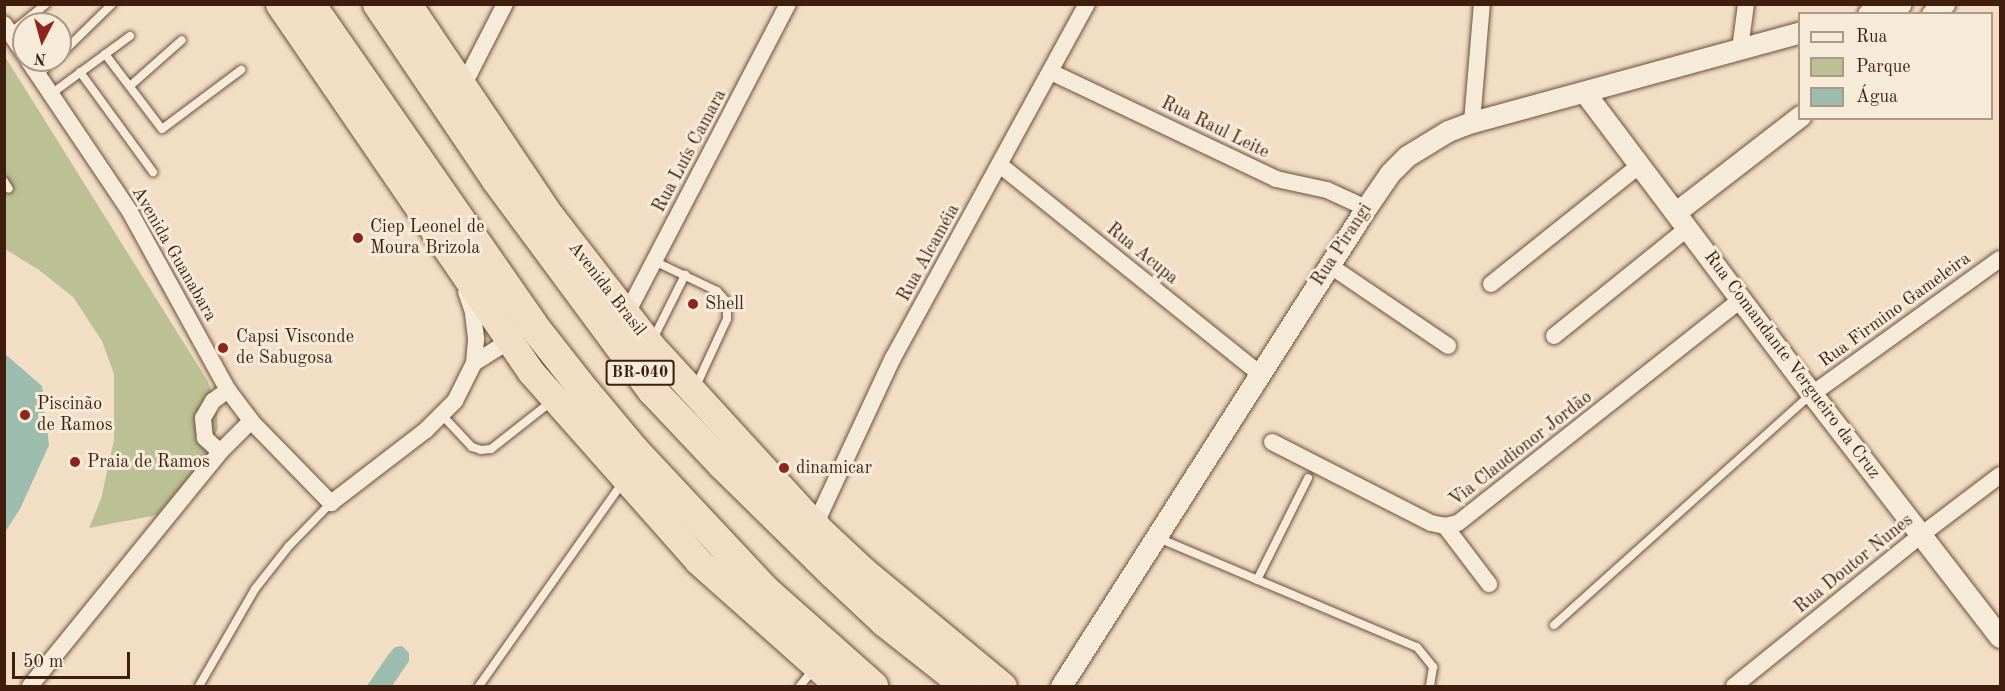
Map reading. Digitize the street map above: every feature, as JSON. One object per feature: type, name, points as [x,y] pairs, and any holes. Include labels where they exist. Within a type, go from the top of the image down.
[{"type":"highway","points":[[279,4],[509,341],[554,400],[698,561],[808,676],[839,687]]},
{"type":"highway","name":"BR-040","points":[[310,4],[532,324],[579,384],[634,450],[766,592],[873,687]]},
{"type":"highway","name":"Avenida Brasil","points":[[378,4],[496,179],[653,391],[723,465],[833,573],[885,622],[966,687]]},
{"type":"highway","name":"Avenida Brasil","points":[[408,4],[550,215],[650,345],[815,525],[873,579],[1003,687]]},
{"type":"highway","points":[[496,179],[535,216],[607,311],[680,398],[753,476],[815,525]]},
{"type":"street","points":[[463,86],[506,4]]},
{"type":"street","name":"Rua Luís Camara","points":[[626,315],[788,4]]},
{"type":"street","name":"Rua Alcaméia","points":[[815,525],[893,358],[1088,4]]},
{"type":"street","points":[[1740,49],[1746,4]]},
{"type":"street","points":[[1874,12],[1900,4]]},
{"type":"street","points":[[1472,122],[1477,7]]},
{"type":"street","name":"Rua Pirangi","points":[[1061,687],[1366,208],[1390,173],[1407,156],[1448,131],[1472,122],[1585,93],[1798,33]]},
{"type":"street","name":"Avenida Guanabara","points":[[37,72],[130,212],[228,390],[251,421],[331,502]]},
{"type":"street","name":"Rua Raul Leite","points":[[1051,72],[1276,179],[1327,190],[1366,208]]},
{"type":"street","name":"Rua Comandante Vergueiro da Cruz","points":[[1585,93],[1812,393],[2001,637]]},
{"type":"street","points":[[1554,336],[1798,118]]},
{"type":"street","name":"Rua Acupa","points":[[1000,165],[1260,374]]},
{"type":"street","points":[[1491,284],[1640,165]]},
{"type":"street","points":[[331,502],[442,416],[461,391],[474,363],[476,338],[473,312],[451,257]]},
{"type":"street","name":"Rua Firmino Gameleira","points":[[1812,393],[2001,259]]},
{"type":"street","points":[[1329,266],[1448,346]]},
{"type":"street","name":"Via Claudionor Jordão","points":[[1272,442],[1431,524],[1445,526],[1458,523],[1742,299]]},
{"type":"street","points":[[474,363],[509,341]]},
{"type":"street","points":[[220,452],[205,438],[203,418],[213,401],[228,390]]},
{"type":"street","points":[[30,687],[220,452],[251,421]]},
{"type":"street","name":"Rua Doutor Nunes","points":[[1734,687],[1921,535],[2001,475]]},
{"type":"street","points":[[1445,526],[1489,584]]},
{"type":"lane","points":[[7,29],[46,4]]},
{"type":"lane","points":[[72,43],[112,4]]},
{"type":"lane","points":[[51,94],[130,36]]},
{"type":"lane","points":[[130,86],[182,40]]},
{"type":"lane","points":[[105,54],[162,129],[241,70]]},
{"type":"lane","points":[[39,75],[42,72]]},
{"type":"lane","points":[[80,72],[153,172]]},
{"type":"lane","points":[[654,261],[717,291],[728,302],[727,319],[693,393]]},
{"type":"lane","points":[[650,345],[685,275]]},
{"type":"lane","points":[[1554,625],[1812,393]]},
{"type":"lane","points":[[442,416],[472,447],[482,450],[491,449],[554,400]]},
{"type":"lane","points":[[1257,580],[1308,478]]},
{"type":"lane","points":[[479,687],[625,479]]},
{"type":"lane","points":[[199,687],[255,589],[290,546],[331,502]]},
{"type":"lane","points":[[1156,537],[1417,647],[1433,667],[1430,687]]},
{"type":"green space","points":[[4,55],[12,72],[15,72],[207,380],[216,401],[218,428],[203,461],[157,515],[89,528],[101,499],[114,440],[114,374],[102,341],[73,297],[39,270],[5,249]]},
{"type":"water","name":"Piscinão de Ramos","points":[[5,354],[42,386],[49,445],[20,509],[5,532]]},
{"type":"water","points":[[402,646],[409,653],[409,661],[392,686],[367,686],[395,647]]},
{"type":"place","name":"Ciep Leonel de Moura Brizola","points":[[358,238]]},
{"type":"place","name":"Shell","points":[[693,304]]},
{"type":"place","name":"Capsi Visconde de Sabugosa","points":[[223,348]]},
{"type":"place","name":"Piscinão de Ramos","points":[[25,415]]},
{"type":"place","name":"Praia de Ramos","points":[[75,462]]},
{"type":"place","name":"dinamicar","points":[[784,468]]}]
